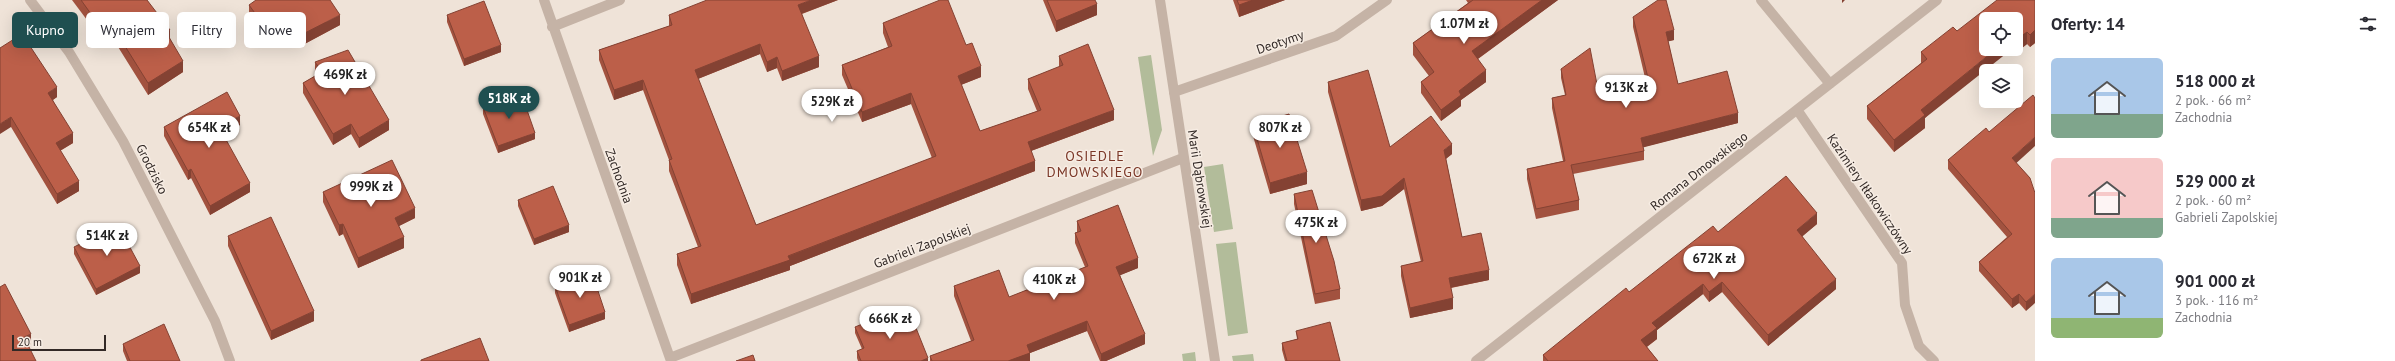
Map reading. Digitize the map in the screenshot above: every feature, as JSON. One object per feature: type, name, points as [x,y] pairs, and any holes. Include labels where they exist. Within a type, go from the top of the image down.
[{"type":"street","name":"Grodzisko","points":[[30,0],[69,52],[123,141],[215,321],[230,361]]},
{"type":"street","name":"Zachodnia","points":[[544,0],[552,27],[670,360]]},
{"type":"street","points":[[552,27],[620,0]]},
{"type":"street","name":"Marii Dąbrowskiej","points":[[1160,0],[1215,361]]},
{"type":"street","name":"Deotymy","points":[[1174,92],[1336,36],[1387,0]]},
{"type":"street","points":[[1761,0],[1830,84]]},
{"type":"street","name":"Romana Dmowskiego","points":[[1476,361],[1798,111],[1937,0]]},
{"type":"street","name":"Kazimiery Iłłakowiczówny","points":[[1798,111],[1902,263],[1905,305],[1919,346],[1934,361]]},
{"type":"street","name":"Gabrieli Zapolskiej","points":[[670,360],[1183,158]]},
{"type":"green space","points":[[1151,55],[1162,130],[1153,156],[1138,57]]},
{"type":"green space","points":[[1223,164],[1233,229],[1214,232],[1204,167]]},
{"type":"green space","points":[[1236,242],[1248,333],[1228,336],[1216,244]]},
{"type":"green space","points":[[1195,352],[1196,361],[1183,361],[1182,354]]},
{"type":"green space","points":[[1253,354],[1254,361],[1233,361],[1232,356]]},
{"type":"building","points":[[81,0],[147,0],[156,12],[90,12]]},
{"type":"building","points":[[256,0],[330,0],[340,15],[306,32],[306,12],[254,12],[249,5]]},
{"type":"building","points":[[707,0],[811,0],[798,5],[819,56],[782,71],[777,57],[767,62],[760,44],[695,70],[756,225],[936,156],[911,93],[862,112],[842,65],[892,46],[883,23],[940,0],[948,0],[966,45],[972,43],[981,66],[958,76],[980,131],[1041,110],[1028,79],[1063,65],[1059,56],[1088,44],[1114,110],[1028,142],[1035,161],[788,256],[790,260],[691,294],[677,254],[701,246],[669,160],[672,159],[643,80],[614,90],[599,50],[672,25],[669,15]]},
{"type":"building","points":[[1047,0],[1095,0],[1097,4],[1056,21]]},
{"type":"building","points":[[1237,0],[1253,0],[1239,5]]},
{"type":"building","points":[[1473,0],[1542,0],[1472,51],[1486,70],[1459,91],[1461,95],[1441,110],[1421,82],[1434,72],[1413,43]]},
{"type":"building","points":[[1658,0],[1666,0],[1674,30],[1666,32],[1678,84],[1727,71],[1738,113],[1641,138],[1644,151],[1571,165],[1579,200],[1536,209],[1527,169],[1565,161],[1552,98],[1566,95],[1561,69],[1590,48],[1599,95],[1650,86],[1633,17]]},
{"type":"building","points":[[1997,0],[2035,0],[2035,30],[2030,35],[2027,32],[2023,35],[2023,12],[1982,12]]},
{"type":"building","points":[[484,1],[501,45],[464,59],[447,15]]},
{"type":"building","points":[[1979,14],[1979,56],[1987,56],[1921,110],[1925,115],[1894,140],[1867,106],[1927,59],[1921,52],[1953,27],[1957,31]]},
{"type":"building","points":[[169,37],[183,61],[148,83],[126,48],[169,48]]},
{"type":"building","points":[[12,40],[12,48],[31,48],[57,87],[48,93],[73,133],[56,143],[79,181],[57,194],[11,117],[0,124],[0,48]]},
{"type":"building","points":[[348,50],[389,120],[359,138],[351,124],[333,134],[303,83],[322,72],[315,62]]},
{"type":"building","points":[[1368,70],[1390,147],[1431,116],[1452,144],[1444,150],[1462,237],[1481,233],[1489,270],[1449,278],[1453,298],[1410,308],[1401,266],[1423,261],[1404,178],[1382,196],[1361,200],[1328,82]]},
{"type":"building","points":[[227,92],[240,116],[219,127],[250,183],[210,206],[191,169],[188,171],[164,127]]},
{"type":"building","points":[[521,93],[535,133],[498,146],[483,107]]},
{"type":"building","points":[[2033,95],[2035,98],[2035,137],[2012,158],[2030,178],[2035,193],[2035,294],[2026,302],[2019,294],[2012,299],[1979,262],[2012,234],[1948,160],[1986,128],[1989,132],[2018,108],[2023,108],[2023,103]]},
{"type":"building","points":[[1289,114],[1307,172],[1270,183],[1253,125]]},
{"type":"building","points":[[392,160],[415,208],[395,218],[404,237],[358,258],[343,224],[339,225],[323,192]]},
{"type":"building","points":[[1786,176],[1817,213],[1797,230],[1836,279],[1768,335],[1722,282],[1709,292],[1703,284],[1652,323],[1657,328],[1641,340],[1658,361],[1548,361],[1543,355],[1626,288],[1629,292],[1713,226],[1718,232]]},
{"type":"building","points":[[553,186],[569,225],[534,239],[518,200]]},
{"type":"building","points":[[1312,190],[1334,261],[1340,289],[1315,294],[1294,194]]},
{"type":"building","points":[[1118,205],[1138,258],[1116,267],[1145,334],[1101,354],[1087,321],[1027,345],[1030,353],[1008,361],[932,361],[930,356],[974,340],[954,286],[999,270],[1009,297],[1088,266],[1075,233],[1081,231],[1077,221]]},
{"type":"building","points":[[271,217],[314,311],[271,331],[228,236]]},
{"type":"building","points":[[118,225],[140,266],[96,289],[74,247]]},
{"type":"building","points":[[592,273],[605,312],[569,325],[555,286]]},
{"type":"building","points":[[5,284],[31,334],[24,337],[36,361],[0,361],[0,287]]},
{"type":"building","points":[[899,309],[908,331],[916,328],[928,358],[921,361],[861,361],[857,351],[864,348],[855,327]]},
{"type":"building","points":[[1330,322],[1340,361],[1287,361],[1282,343],[1298,339],[1296,331]]},
{"type":"building","points":[[164,324],[180,361],[130,361],[123,344]]},
{"type":"building","points":[[480,338],[489,361],[421,361],[421,360]]},
{"type":"building","points":[[753,355],[755,361],[736,361]]},
{"type":"district","name":"OSIEDLE DMOWSKIEGO","points":[[1095,164]]}]
